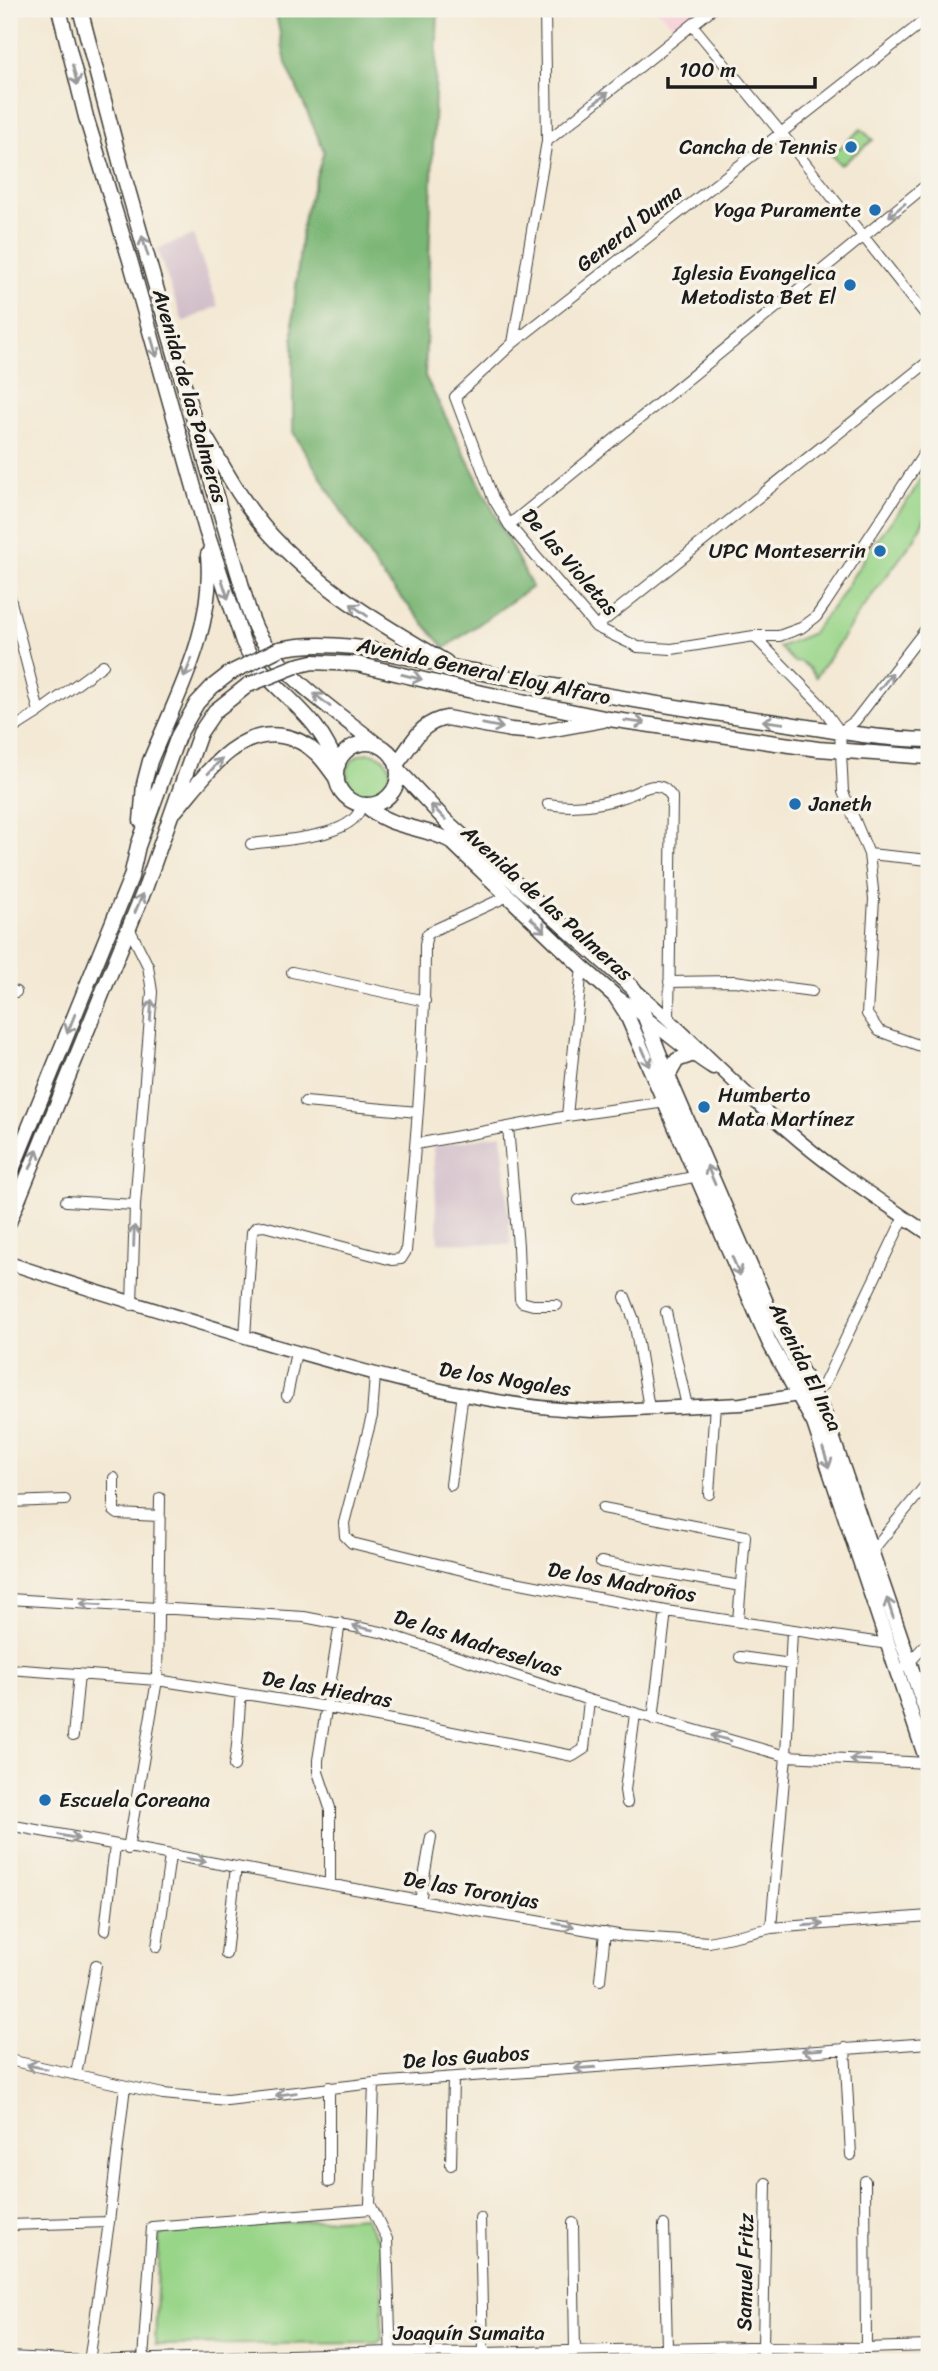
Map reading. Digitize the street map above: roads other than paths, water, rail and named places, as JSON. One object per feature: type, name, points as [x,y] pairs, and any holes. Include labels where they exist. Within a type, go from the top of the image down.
[{"type":"main road","name":"Avenida de las Palmeras","points":[[59,9],[86,117],[130,260],[206,530],[250,658],[316,727],[345,795],[363,804],[384,820],[435,832],[451,841],[615,996]]},
{"type":"main road","name":"Avenida de las Palmeras","points":[[80,9],[122,169],[238,573],[264,644],[296,678],[388,751],[397,766],[447,822],[634,989]]},
{"type":"main road","points":[[196,421],[262,525],[312,575],[376,622],[460,669]]},
{"type":"main road","points":[[138,846],[150,761],[202,628],[209,587],[206,530]]},
{"type":"main road","name":"Avenida General Eloy Alfaro","points":[[9,1177],[131,877],[138,846],[171,752],[186,720],[197,703],[230,673],[279,649],[313,643],[355,647],[650,704],[840,732],[929,740]]},
{"type":"main road","name":"Avenida General Eloy Alfaro","points":[[9,1222],[146,886],[200,733],[215,711],[248,685],[313,662],[357,664],[609,719],[841,751],[929,757]]},
{"type":"main road","points":[[363,804],[375,804],[390,795],[398,779],[397,766],[418,733],[437,720],[447,718],[537,732],[609,719]]},
{"type":"main road","points":[[170,817],[222,758],[241,743],[276,735],[303,743],[337,772],[342,756],[356,744],[375,743]]},
{"type":"main road","name":"Avenida El Inca","points":[[634,989],[646,1008],[668,1076],[806,1394],[888,1644],[929,1720]]},
{"type":"main road","name":"Avenida El Inca","points":[[615,996],[638,1036],[769,1342],[825,1416],[872,1552],[929,1765]]},
{"type":"main road","points":[[668,1076],[677,1060],[691,1055]]},
{"type":"street","points":[[513,343],[547,141],[545,9]]},
{"type":"street","points":[[547,141],[712,9]]},
{"type":"street","name":"General Duma","points":[[455,397],[513,343],[782,134],[928,12]]},
{"type":"street","points":[[693,26],[865,236],[929,319]]},
{"type":"street","points":[[509,525],[929,183]]},
{"type":"street","points":[[596,627],[929,361]]},
{"type":"street","name":"De las Violetas","points":[[455,397],[494,498],[509,525],[596,627],[638,647],[672,649],[754,636],[779,636],[800,628],[816,617],[929,446]]},
{"type":"street","points":[[9,594],[39,712]]},
{"type":"street","points":[[840,732],[855,721],[929,625]]},
{"type":"street","points":[[754,636],[820,704],[840,732],[840,767],[844,798],[869,854],[875,907],[867,1006],[869,1019],[879,1031],[929,1049]]},
{"type":"street","points":[[9,731],[103,665]]},
{"type":"street","points":[[548,804],[578,807],[600,804],[654,786],[666,789],[673,797],[669,1018]]},
{"type":"street","points":[[251,844],[324,834],[357,818],[363,804]]},
{"type":"street","points":[[869,854],[929,860]]},
{"type":"street","points":[[245,1337],[252,1232],[256,1227],[264,1226],[392,1260],[401,1259],[406,1251],[425,1001],[425,944],[428,935],[435,930],[508,896]]},
{"type":"street","points":[[129,928],[148,966],[152,992],[135,1205],[132,1305]]},
{"type":"street","points":[[567,1116],[582,967]]},
{"type":"street","points":[[292,972],[425,1001]]},
{"type":"street","points":[[669,985],[736,981],[812,991]]},
{"type":"street","points":[[646,1008],[658,1000],[669,985]]},
{"type":"street","name":"Avenida de las Palmeras","points":[[615,996],[669,1018],[699,1046],[725,1076],[789,1133],[854,1183],[929,1234]]},
{"type":"street","name":"Avenida de las Palmeras","points":[[646,1008],[691,1055],[725,1076]]},
{"type":"street","points":[[305,1102],[418,1112]]},
{"type":"street","points":[[416,1144],[567,1116],[666,1102]]},
{"type":"street","points":[[508,1128],[519,1246],[520,1299],[533,1305],[557,1305]]},
{"type":"street","points":[[579,1200],[698,1177]]},
{"type":"street","points":[[66,1200],[135,1205]]},
{"type":"street","points":[[806,1394],[824,1384],[904,1217]]},
{"type":"street","name":"De los Nogales","points":[[9,1263],[132,1305],[375,1375],[463,1394],[569,1410],[741,1404],[806,1394]]},
{"type":"street","points":[[625,1297],[634,1320],[649,1408]]},
{"type":"street","points":[[666,1312],[687,1406]]},
{"type":"street","points":[[287,1396],[296,1352]]},
{"type":"street","name":"De los Madroños","points":[[375,1375],[372,1416],[344,1523],[345,1536],[352,1543],[499,1579],[666,1611],[888,1644]]},
{"type":"street","points":[[450,1485],[463,1394]]},
{"type":"street","points":[[709,1494],[715,1404]]},
{"type":"street","points":[[114,1478],[114,1511],[118,1514],[159,1516]]},
{"type":"street","points":[[872,1552],[929,1481]]},
{"type":"street","points":[[128,1849],[157,1680],[160,1498]]},
{"type":"street","points":[[9,1502],[65,1500]]},
{"type":"street","points":[[603,1508],[745,1536],[738,1621]]},
{"type":"street","points":[[601,1562],[741,1586]]},
{"type":"street","name":"De las Madreselvas","points":[[9,1599],[304,1617],[341,1623],[381,1632],[635,1714],[786,1756],[929,1765]]},
{"type":"street","points":[[653,1719],[666,1611]]},
{"type":"street","points":[[330,1884],[330,1808],[318,1766],[341,1623]]},
{"type":"street","points":[[771,1928],[786,1756],[792,1631]]},
{"type":"street","points":[[902,1667],[929,1641]]},
{"type":"street","points":[[740,1657],[791,1664]]},
{"type":"street","name":"De las Hiedras","points":[[9,1669],[157,1680],[327,1707],[573,1756],[584,1749],[589,1700]]},
{"type":"street","points":[[73,1736],[79,1674]]},
{"type":"street","points":[[234,1766],[239,1743],[237,1726],[241,1694]]},
{"type":"street","points":[[627,1803],[625,1790],[635,1714]]},
{"type":"street","name":"De las Toronjas","points":[[9,1825],[128,1849],[605,1933],[709,1942],[771,1928],[929,1916]]},
{"type":"street","points":[[420,1901],[431,1837]]},
{"type":"street","points":[[105,1930],[115,1846]]},
{"type":"street","points":[[157,1947],[170,1856]]},
{"type":"street","points":[[226,1954],[236,1867]]},
{"type":"street","points":[[600,1980],[605,1933]]},
{"type":"street","points":[[76,2075],[96,1965]]},
{"type":"street","name":"De los Guabos","points":[[9,2060],[163,2094],[217,2100],[374,2083],[929,2043]]},
{"type":"street","points":[[845,2048],[850,2155]]},
{"type":"street","points":[[451,2165],[453,2078]]},
{"type":"street","points":[[374,2083],[371,2209],[382,2224],[387,2239],[391,2357]]},
{"type":"street","points":[[89,2362],[125,2086]]},
{"type":"street","points":[[328,2182],[329,2087]]},
{"type":"street","points":[[865,2181],[866,2348]]},
{"type":"street","name":"Samuel Fritz","points":[[763,2362],[766,2183]]},
{"type":"street","points":[[143,2360],[152,2227],[371,2209]]},
{"type":"street","points":[[480,2218],[483,2353]]},
{"type":"street","points":[[9,2225],[109,2222]]},
{"type":"street","points":[[573,2223],[575,2351]]},
{"type":"street","points":[[664,2225],[667,2348]]},
{"type":"street","name":"Joaquín Sumaita","points":[[9,2357],[89,2362],[391,2357],[667,2348],[929,2346]]},
{"type":"place","name":"Cancha de Tennis","points":[[851,147]]},
{"type":"place","name":"Yoga Puramente","points":[[875,210]]},
{"type":"place","name":"Iglesia Evangelica Metodista Bet El","points":[[850,285]]},
{"type":"place","name":"UPC Monteserrin","points":[[880,551]]},
{"type":"place","name":"Janeth","points":[[795,804]]},
{"type":"place","name":"Humberto Mata Martínez","points":[[704,1107]]},
{"type":"place","name":"Escuela Coreana","points":[[45,1800]]}]
